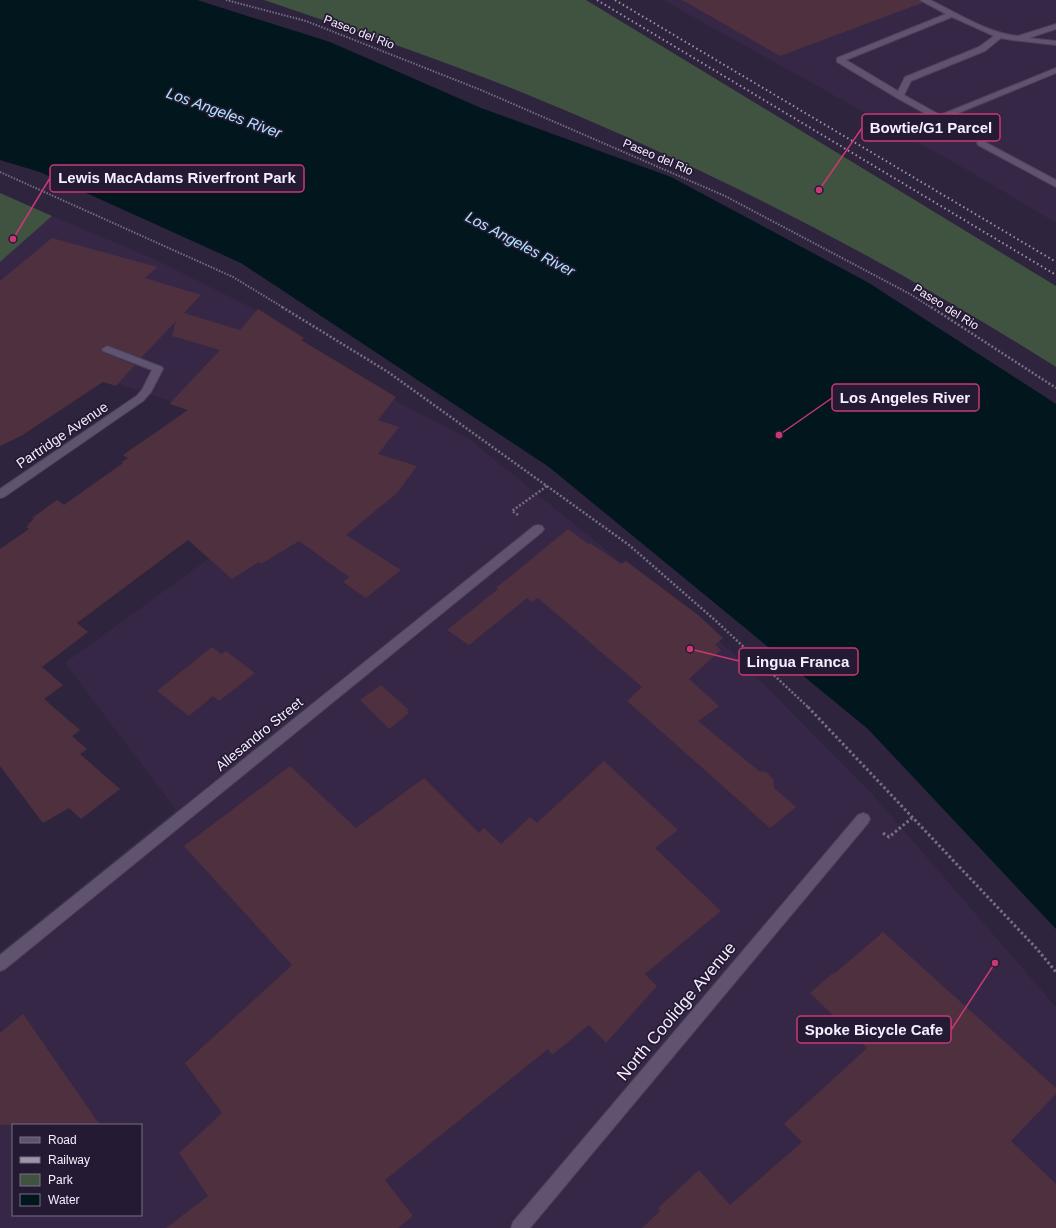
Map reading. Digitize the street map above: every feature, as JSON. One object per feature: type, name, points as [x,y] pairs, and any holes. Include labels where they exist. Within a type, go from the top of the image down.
[{"type":"street","points":[[924,0],[1000,35],[1018,39],[1056,43]]},
{"type":"street","points":[[952,14],[840,60],[939,118],[1056,70]]},
{"type":"street","points":[[1018,39],[1056,26]]},
{"type":"street","points":[[900,96],[908,79],[982,49],[1000,35]]},
{"type":"street","points":[[981,142],[1056,184]]},
{"type":"street","name":"Partridge Avenue","points":[[0,494],[139,399],[146,392],[158,369],[107,349]]},
{"type":"street","name":"Allesandro Street","points":[[0,964],[538,530]]},
{"type":"street","name":"North Coolidge Avenue","points":[[518,1228],[863,819]]},
{"type":"path","name":"Paseo del Rio","points":[[226,0],[306,21],[481,90],[725,196],[910,294],[1056,388]]},
{"type":"path","points":[[863,819],[889,837],[912,818]]},
{"type":"shaded area","points":[[663,0],[1056,0],[1056,223],[962,167]]},
{"type":"shaded area","points":[[52,216],[154,259],[250,307],[396,401],[469,439],[732,652],[874,796],[1056,1007],[1056,1228],[0,1228],[0,952],[176,810],[65,663],[346,459],[0,345],[0,262]]},
{"type":"green space","points":[[264,0],[586,0],[1056,286],[1056,367],[995,329],[869,257],[806,223],[677,160],[611,130],[476,74]]},
{"type":"green space","points":[[0,193],[52,216],[0,262]]},
{"type":"water","name":"Los Angeles River","points":[[0,0],[197,0],[330,42],[481,108],[671,177],[869,283],[1056,404],[1056,929],[868,729],[549,467],[241,263],[40,172],[0,160]]},
{"type":"building","points":[[682,0],[919,0],[922,3],[780,56]]},
{"type":"building","points":[[52,238],[157,267],[145,278],[201,295],[184,313],[240,330],[258,309],[304,338],[301,340],[396,397],[378,420],[399,427],[378,454],[417,466],[397,493],[346,535],[401,570],[366,598],[343,582],[349,577],[299,541],[261,564],[259,562],[232,579],[188,540],[77,623],[88,632],[42,667],[63,685],[44,699],[80,730],[72,736],[87,749],[80,754],[120,789],[81,819],[69,808],[43,823],[0,766],[0,549],[29,529],[26,527],[34,519],[32,518],[57,500],[64,505],[123,463],[122,462],[128,458],[123,455],[188,410],[170,404],[220,350],[172,336],[176,321],[141,358],[106,345],[101,349],[102,352],[135,365],[116,386],[103,382],[21,436],[0,446],[0,281]]},
{"type":"building","points":[[568,529],[588,544],[590,543],[621,564],[626,561],[698,615],[723,638],[715,645],[721,650],[689,679],[719,706],[698,721],[759,771],[766,772],[773,779],[774,788],[796,807],[770,828],[627,701],[642,687],[538,598],[531,602],[527,598],[469,645],[447,630],[498,589],[496,588]]},
{"type":"building","points":[[212,647],[221,654],[226,651],[255,673],[219,701],[213,696],[189,716],[157,691]]},
{"type":"building","points":[[381,685],[409,710],[407,711],[409,713],[389,729],[360,700]]},
{"type":"building","points":[[604,761],[678,830],[655,848],[721,911],[645,974],[657,986],[606,1043],[589,1025],[552,1055],[548,1049],[385,1180],[413,1216],[398,1228],[166,1228],[208,1196],[179,1153],[222,1113],[185,1063],[292,965],[184,846],[290,766],[356,828],[424,778],[479,833],[484,828],[501,844],[530,817],[537,823]]},
{"type":"building","points":[[883,932],[1056,1088],[1056,1094],[1011,1141],[1056,1184],[1056,1228],[642,1228],[660,1211],[658,1208],[699,1170],[730,1205],[802,1142],[784,1124],[867,1048],[810,993]]},
{"type":"building","points":[[23,1014],[99,1124],[0,1125],[0,1033]]},
{"type":"railway","points":[[597,0],[1056,275]]},
{"type":"railway","points":[[615,0],[1056,262]]},
{"type":"place","name":"Bowtie/G1 Parcel","points":[[819,190]]},
{"type":"place","name":"Lewis MacAdams Riverfront Park","points":[[13,239]]},
{"type":"place","name":"Los Angeles River","points":[[779,435]]},
{"type":"place","name":"Lingua Franca","points":[[690,649]]},
{"type":"place","name":"Spoke Bicycle Cafe","points":[[995,963]]}]
